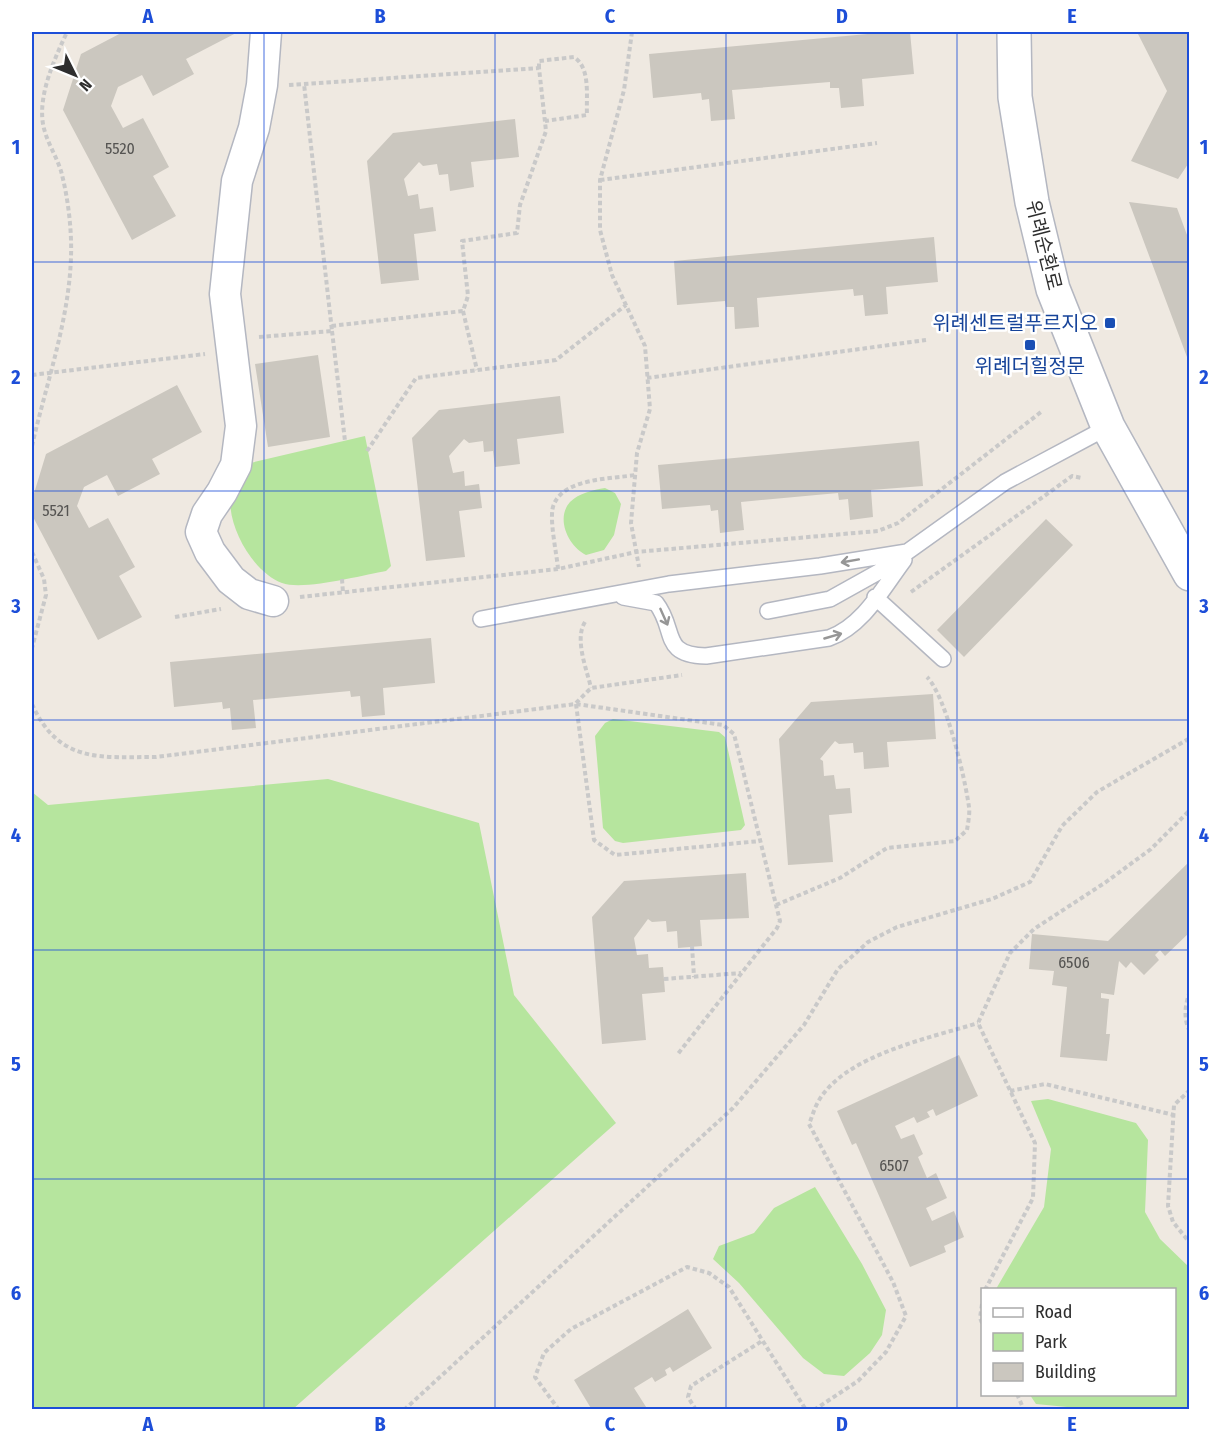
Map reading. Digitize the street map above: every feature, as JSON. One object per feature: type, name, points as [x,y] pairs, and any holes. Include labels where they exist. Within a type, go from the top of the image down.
[{"type":"street","points":[[266,32],[262,88],[254,128],[237,181],[225,294],[241,426],[236,465],[207,514],[201,532],[210,552],[231,580],[249,594],[273,601]]},
{"type":"street","name":"위례순환로","points":[[1014,32],[1015,97],[1035,213],[1053,289],[1108,427],[1190,574]]},
{"type":"lane","points":[[768,611],[830,599],[882,570],[1005,482],[1108,427]]},
{"type":"lane","points":[[481,619],[669,584],[820,567],[910,550]]},
{"type":"lane","points":[[614,596],[656,603],[666,616],[671,642],[678,651],[690,656],[706,656],[829,638],[843,633],[857,621],[910,550]]},
{"type":"lane","points":[[875,597],[943,659]]},
{"type":"path","points":[[32,446],[68,300],[71,255],[67,206],[60,170],[49,148],[42,122],[45,93],[67,32]]},
{"type":"path","points":[[632,32],[624,90],[600,180],[600,230],[612,275],[645,346],[650,409],[637,453],[631,523],[643,590]]},
{"type":"path","points":[[477,370],[463,311],[468,296],[462,241],[518,233],[520,205],[546,131],[539,68],[539,61],[574,57],[582,62],[585,70],[587,115],[545,121]]},
{"type":"path","points":[[262,88],[539,68]]},
{"type":"path","points":[[304,84],[345,441]]},
{"type":"path","points":[[600,180],[877,143]]},
{"type":"path","points":[[368,451],[416,378],[556,360],[626,305]]},
{"type":"path","points":[[32,375],[48,375],[332,328],[463,311]]},
{"type":"path","points":[[647,378],[926,340]]},
{"type":"path","points":[[175,617],[273,601],[558,569],[636,552],[878,531],[898,523],[1041,412]]},
{"type":"path","points":[[558,569],[553,516],[554,504],[562,493],[572,486],[635,476]]},
{"type":"path","points":[[903,597],[1072,476],[1082,478]]},
{"type":"path","points":[[32,552],[44,579],[46,595],[32,648]]},
{"type":"path","points":[[342,579],[343,593]]},
{"type":"path","points":[[588,618],[581,628],[581,639],[591,688]]},
{"type":"path","points":[[776,905],[840,878],[887,848],[955,841],[967,830],[969,809],[950,729],[939,695],[925,675]]},
{"type":"path","points":[[32,704],[53,735],[72,750],[92,757],[156,757],[576,704],[723,725],[734,734],[780,921],[777,928],[677,1055]]},
{"type":"path","points":[[576,704],[594,840],[615,855],[760,841]]},
{"type":"path","points":[[404,1410],[733,1108],[804,1025],[838,969],[868,942],[897,927],[992,899],[1030,882],[1062,826],[1097,792],[1190,738]]},
{"type":"path","points":[[814,1410],[858,1381],[886,1352],[906,1316],[893,1282],[810,1124],[818,1102],[833,1083],[860,1064],[894,1049],[978,1023],[1010,953],[1034,928],[1106,882],[1151,849],[1190,810]]},
{"type":"path","points":[[692,946],[694,977]]},
{"type":"path","points":[[664,979],[742,973]]},
{"type":"path","points":[[1190,991],[1185,1004],[1185,1023],[1190,1032]]},
{"type":"path","points":[[978,1023],[1035,1143],[1033,1198],[986,1288]]},
{"type":"path","points":[[1010,1091],[1045,1084],[1173,1115]]},
{"type":"path","points":[[1190,1090],[1174,1104],[1168,1206],[1173,1222],[1190,1243]]},
{"type":"path","points":[[559,1410],[535,1377],[544,1353],[571,1329],[687,1267],[709,1273],[729,1287],[806,1410]]},
{"type":"path","points":[[696,1410],[688,1397],[691,1386],[762,1341]]},
{"type":"path","points":[[1017,1396],[1024,1410]]},
{"type":"green space","points":[[365,436],[391,566],[386,571],[318,584],[292,585],[271,577],[251,558],[232,518],[231,492],[239,474],[246,464]]},
{"type":"green space","points":[[605,488],[615,493],[621,504],[614,535],[604,550],[586,555],[574,546],[566,532],[564,516],[570,502],[578,496]]},
{"type":"green space","points":[[613,719],[719,732],[725,737],[745,825],[741,830],[623,843],[615,841],[603,828],[595,736],[605,723]]},
{"type":"green space","points":[[328,779],[479,823],[514,995],[616,1123],[293,1409],[32,1409],[32,792],[48,805]]},
{"type":"green space","points":[[1048,1099],[1136,1123],[1148,1140],[1145,1212],[1160,1239],[1189,1267],[1189,1409],[1098,1410],[1036,1404],[1031,1396],[1176,1396],[1176,1288],[997,1288],[1044,1207],[1051,1149],[1031,1101]]},
{"type":"green space","points":[[815,1187],[862,1264],[886,1310],[882,1335],[870,1353],[844,1376],[824,1374],[803,1358],[739,1283],[713,1259],[719,1246],[754,1233],[774,1208]]},
{"type":"building","points":[[123,32],[238,32],[186,59],[194,74],[153,96],[142,75],[118,87],[111,106],[123,128],[143,118],[169,167],[153,176],[176,216],[132,240],[63,110],[81,54]]},
{"type":"building","points":[[910,32],[914,74],[862,79],[864,106],[841,108],[839,88],[830,88],[830,82],[732,90],[735,119],[711,121],[709,99],[702,100],[701,93],[653,98],[649,54]]},
{"type":"building","points":[[1137,32],[1190,32],[1190,161],[1178,179],[1131,161],[1167,91]]},
{"type":"building","points":[[515,119],[519,157],[471,162],[474,187],[450,191],[448,174],[439,175],[437,164],[423,166],[419,162],[404,179],[408,196],[418,194],[420,209],[433,207],[436,231],[414,234],[419,280],[381,284],[367,161],[393,133]]},
{"type":"building","points":[[1129,202],[1177,208],[1190,243],[1190,365]]},
{"type":"building","points":[[934,237],[938,282],[886,287],[888,314],[865,316],[863,295],[854,296],[853,289],[757,298],[759,327],[735,329],[734,307],[726,307],[725,301],[677,305],[674,261]]},
{"type":"building","points":[[318,355],[330,437],[268,447],[255,364]]},
{"type":"building","points":[[177,385],[202,432],[152,459],[160,474],[118,496],[107,475],[84,487],[77,506],[89,528],[108,518],[135,567],[119,576],[142,617],[98,640],[32,515],[32,500],[46,454]]},
{"type":"building","points":[[560,396],[564,433],[517,439],[520,464],[495,467],[493,451],[484,452],[483,441],[469,443],[464,439],[449,456],[453,473],[464,471],[465,486],[479,484],[482,508],[459,511],[465,557],[426,561],[412,438],[439,410]]},
{"type":"building","points":[[919,441],[923,486],[871,490],[873,517],[850,520],[848,499],[839,500],[838,493],[741,502],[744,530],[720,533],[718,510],[711,511],[710,505],[662,509],[658,465]]},
{"type":"building","points":[[1046,519],[1073,545],[964,657],[937,630]]},
{"type":"building","points":[[431,638],[435,683],[383,688],[385,715],[362,717],[360,696],[351,697],[350,691],[253,700],[256,728],[232,730],[230,708],[223,709],[222,702],[174,707],[170,662]]},
{"type":"building","points":[[933,694],[936,739],[887,742],[889,767],[864,769],[863,752],[854,753],[853,743],[839,744],[835,741],[820,759],[823,761],[824,776],[834,775],[836,789],[850,788],[852,813],[829,815],[833,862],[788,865],[779,739],[811,702]]},
{"type":"building","points":[[1190,861],[1190,932],[1165,956],[1160,950],[1155,955],[1159,960],[1144,975],[1131,962],[1126,968],[1119,961],[1114,995],[1101,993],[1101,998],[1109,999],[1106,1034],[1110,1034],[1107,1061],[1060,1057],[1067,987],[1052,985],[1054,971],[1029,969],[1032,934],[1108,941]]},
{"type":"building","points":[[746,873],[749,918],[700,920],[702,946],[678,948],[677,931],[667,932],[666,921],[652,922],[648,919],[634,938],[637,955],[648,954],[649,968],[663,967],[665,992],[642,994],[646,1040],[602,1044],[592,917],[624,881]]},
{"type":"building","points":[[959,1055],[978,1096],[936,1116],[933,1109],[927,1112],[930,1117],[917,1123],[914,1117],[895,1126],[901,1139],[914,1134],[923,1154],[918,1157],[927,1178],[936,1173],[947,1198],[926,1208],[932,1221],[954,1211],[964,1237],[944,1246],[946,1252],[910,1267],[856,1143],[852,1145],[837,1111]]},
{"type":"building","points":[[688,1309],[712,1348],[673,1372],[670,1367],[665,1370],[667,1375],[655,1382],[652,1377],[634,1388],[648,1410],[592,1410],[574,1380]]},
{"type":"place","name":"위례센트럴푸르지오","points":[[1110,323]]},
{"type":"place","name":"위례더힐정문","points":[[1030,345]]}]
